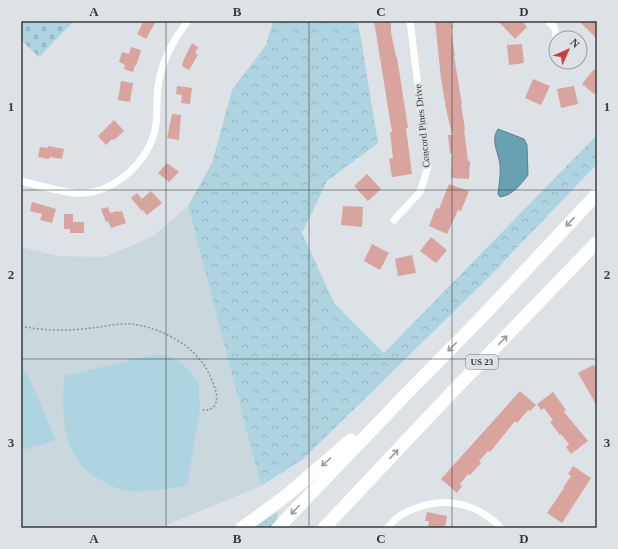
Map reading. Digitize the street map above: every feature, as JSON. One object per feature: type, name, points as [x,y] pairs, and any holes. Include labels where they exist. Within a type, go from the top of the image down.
[{"type":"highway","points":[[278,528],[480,319],[597,194]]},
{"type":"highway","name":"US 23","points":[[324,528],[454,390],[597,242]]},
{"type":"highway","points":[[242,528],[287,495],[409,391]]},
{"type":"highway","points":[[333,528],[367,483]]},
{"type":"street","points":[[21,181],[75,193],[88,192],[112,183],[132,169],[147,150],[152,139],[155,129],[158,86],[168,52],[180,31],[188,21]]},
{"type":"street","name":"Concord Pines Drive","points":[[394,220],[420,192],[428,168],[410,21]]},
{"type":"street","points":[[548,21],[555,30]]},
{"type":"street","points":[[387,528],[400,515],[417,507],[432,503],[453,502],[474,508],[495,522],[501,528]]},
{"type":"path","points":[[21,326],[76,330],[117,324],[131,324],[170,336],[186,346],[201,361],[209,374],[216,391],[217,399],[213,408],[201,410]]},
{"type":"shaded area","points":[[498,129],[524,139],[527,145],[528,175],[512,192],[500,197],[498,194],[500,165],[495,142]]},
{"type":"shaded area","points":[[188,206],[261,486],[159,528],[21,528],[21,247],[58,256],[105,257],[152,237]]},
{"type":"green space","points":[[21,21],[74,21],[39,57],[21,40]]},
{"type":"green space","points":[[273,21],[358,21],[378,143],[327,181],[302,233],[334,303],[384,353],[597,135],[597,164],[485,281],[303,459],[261,486],[188,206],[212,163],[232,90],[266,45]]},
{"type":"green space","points":[[152,355],[166,355],[180,362],[190,371],[199,385],[200,409],[187,486],[150,491],[125,490],[102,481],[89,472],[78,462],[71,449],[64,422],[64,376]]},
{"type":"green space","points":[[21,370],[27,373],[56,440],[27,449],[21,449]]},
{"type":"green space","points":[[278,512],[276,528],[252,528]]},
{"type":"building","points":[[144,21],[151,21],[155,23],[146,39],[137,34]]},
{"type":"building","points":[[374,21],[391,21],[391,32],[397,57],[408,128],[406,128],[412,174],[392,177],[389,159],[393,158],[390,132],[392,132]]},
{"type":"building","points":[[435,21],[451,21],[453,28],[451,29],[454,56],[462,105],[468,161],[470,161],[469,179],[451,178],[452,153],[450,153],[448,135],[452,135],[441,78]]},
{"type":"building","points":[[498,21],[522,21],[527,27],[515,39]]},
{"type":"building","points":[[579,21],[597,21],[597,39]]},
{"type":"building","points":[[192,43],[198,47],[195,53],[198,55],[189,70],[182,66]]},
{"type":"building","points":[[522,44],[524,63],[509,65],[507,45]]},
{"type":"building","points":[[131,47],[141,50],[133,72],[124,69],[125,65],[119,62],[122,52],[129,54]]},
{"type":"building","points":[[594,69],[597,72],[597,90],[594,94],[582,84]]},
{"type":"building","points":[[533,79],[550,86],[541,105],[525,98]]},
{"type":"building","points":[[121,81],[133,83],[130,102],[118,100]]},
{"type":"building","points":[[177,86],[192,88],[190,104],[181,103],[182,95],[176,94]]},
{"type":"building","points":[[574,86],[578,104],[561,108],[557,89]]},
{"type":"building","points":[[172,114],[181,115],[179,140],[167,138]]},
{"type":"building","points":[[114,120],[124,131],[106,145],[98,136]]},
{"type":"building","points":[[48,146],[64,149],[62,159],[38,157],[40,147],[48,148]]},
{"type":"building","points":[[167,163],[179,172],[169,182],[158,173]]},
{"type":"building","points":[[367,174],[381,189],[368,201],[354,186]]},
{"type":"building","points":[[449,184],[469,191],[461,211],[458,210],[447,234],[429,226],[436,208],[439,209]]},
{"type":"building","points":[[151,191],[162,203],[147,215],[131,198],[137,193],[142,199]]},
{"type":"building","points":[[32,202],[56,209],[52,223],[40,220],[42,214],[30,211]]},
{"type":"building","points":[[343,206],[363,207],[362,227],[341,225]]},
{"type":"building","points":[[108,207],[110,213],[122,211],[126,223],[111,228],[108,221],[106,222],[101,209]]},
{"type":"building","points":[[64,214],[73,214],[73,222],[84,222],[84,233],[70,233],[70,229],[64,229]]},
{"type":"building","points":[[431,237],[447,250],[436,263],[420,251]]},
{"type":"building","points":[[372,244],[389,253],[380,270],[364,261]]},
{"type":"building","points":[[412,255],[416,273],[398,276],[395,259]]},
{"type":"building","points":[[593,365],[597,365],[597,406],[578,373]]},
{"type":"building","points":[[520,391],[536,405],[530,411],[528,410],[517,423],[515,421],[490,452],[488,451],[479,461],[481,463],[470,475],[468,474],[460,484],[462,486],[457,493],[441,479]]},
{"type":"building","points":[[553,392],[566,410],[564,412],[588,441],[571,454],[566,447],[569,444],[550,422],[553,420],[544,408],[541,410],[537,404]]},
{"type":"building","points":[[573,466],[591,478],[562,523],[547,513],[571,476],[568,474]]},
{"type":"building","points":[[427,512],[447,516],[445,528],[428,528],[429,521],[425,521]]}]
